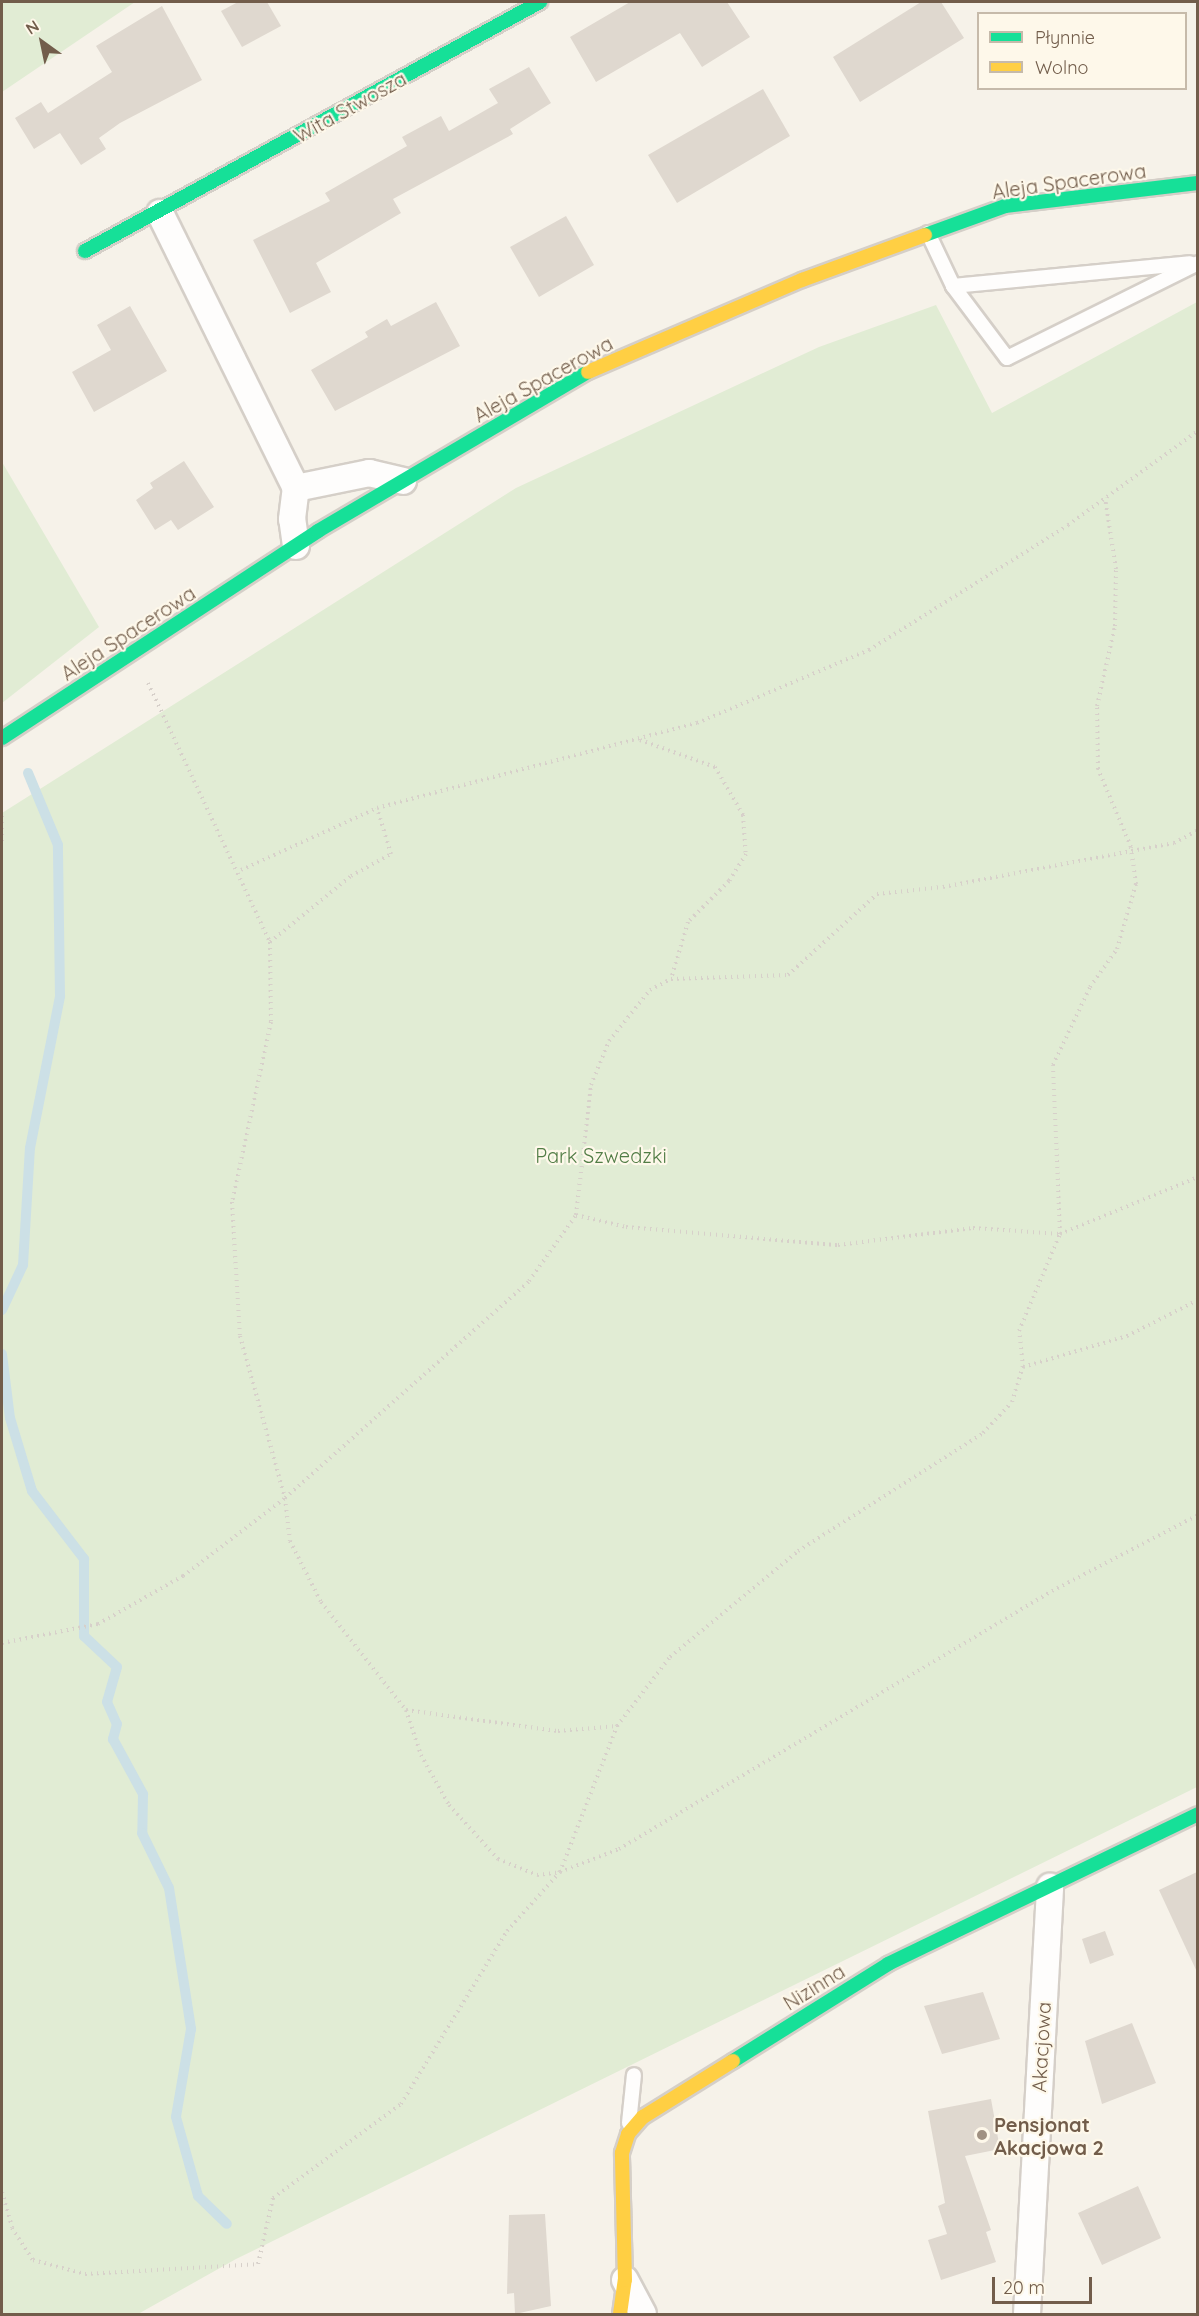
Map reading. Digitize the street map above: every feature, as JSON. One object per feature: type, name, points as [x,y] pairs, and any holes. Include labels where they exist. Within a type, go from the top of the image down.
[{"type":"street","name":"Wita Stwosza","points":[[85,251],[160,213],[540,2]]},
{"type":"street","name":"Aleja Spacerowa","points":[[2,738],[296,546],[592,370],[927,231],[1005,206],[1197,183]]},
{"type":"street","points":[[160,213],[296,488],[292,519],[296,546]]},
{"type":"street","points":[[296,488],[369,473],[403,481]]},
{"type":"street","name":"Nizinna","points":[[628,2134],[643,2117],[888,1964],[1197,1814]]},
{"type":"street","name":"Akacjowa","points":[[1027,2314],[1050,1887]]},
{"type":"street","points":[[620,2314],[625,2280],[622,2153],[628,2134]]},
{"type":"street","points":[[625,2280],[643,2314]]},
{"type":"lane","points":[[927,231],[953,286],[1007,358],[1197,263]]},
{"type":"lane","points":[[953,286],[1197,263]]},
{"type":"lane","points":[[628,2134],[634,2075]]},
{"type":"path","points":[[241,870],[377,808],[697,723],[869,650],[1105,498],[1197,431]]},
{"type":"path","points":[[2,2192],[12,2228],[33,2260],[85,2274],[258,2264],[273,2198],[401,2104],[507,1931],[560,1872],[617,1726],[670,1657],[798,1551],[983,1433],[1012,1402],[1023,1367],[1019,1331],[1060,1234],[1053,1065],[1090,987],[1117,949],[1136,884],[1131,847],[1098,769],[1097,706],[1115,626],[1116,569],[1105,498]]},
{"type":"path","points":[[136,683],[146,677],[241,870],[270,942],[271,1022],[232,1202],[240,1336],[285,1498],[290,1541],[321,1602],[406,1710],[421,1755],[474,1838],[511,1866],[537,1875],[560,1872],[668,1822],[1052,1591],[1197,1515]]},
{"type":"path","points":[[638,740],[715,767],[742,815],[746,854],[729,881],[688,922],[671,978]]},
{"type":"path","points":[[270,942],[351,876],[391,854],[377,808]]},
{"type":"path","points":[[2,816],[2,844]]},
{"type":"path","points":[[2,1643],[98,1624],[183,1576],[285,1498],[529,1281],[576,1215],[591,1085],[609,1041],[650,990],[671,978],[788,975],[877,894],[943,887],[1131,847],[1174,843],[1197,830]]},
{"type":"path","points":[[576,1215],[626,1227],[838,1245],[973,1228],[1060,1234],[1197,1177]]},
{"type":"path","points":[[1023,1367],[1127,1336],[1197,1300]]},
{"type":"path","points":[[406,1710],[558,1731],[617,1726]]},
{"type":"green space","points":[[2,2],[135,2],[2,92]]},
{"type":"green space","name":"Park Szwedzki","points":[[1197,302],[1197,1787],[236,2259],[138,2314],[2,2314],[2,813],[516,488],[819,347],[936,305],[992,413]]},
{"type":"green space","points":[[2,462],[99,627],[2,703]]},
{"type":"building","points":[[238,2],[267,2],[281,26],[242,47],[221,11]]},
{"type":"building","points":[[630,2],[727,2],[750,37],[702,67],[680,33],[596,82],[570,37]]},
{"type":"building","points":[[921,2],[941,2],[964,38],[860,102],[833,57]]},
{"type":"building","points":[[162,6],[202,80],[120,123],[99,138],[106,149],[81,165],[60,133],[34,149],[15,118],[41,102],[48,113],[112,72],[96,46]]},
{"type":"building","points":[[529,67],[551,103],[510,129],[513,134],[393,199],[401,213],[316,263],[331,292],[290,313],[253,240],[330,201],[325,193],[407,146],[402,137],[441,116],[449,131],[498,103],[489,89]]},
{"type":"building","points":[[763,89],[790,136],[677,203],[648,155]]},
{"type":"building","points":[[566,216],[594,265],[539,297],[510,247]]},
{"type":"building","points":[[436,302],[460,346],[335,411],[311,370],[368,337],[365,332],[387,319],[391,326]]},
{"type":"building","points":[[130,306],[167,371],[94,412],[72,372],[111,350],[97,325]]},
{"type":"building","points":[[184,461],[214,507],[178,530],[171,520],[155,530],[136,500],[153,488],[150,483]]},
{"type":"building","points":[[1197,1872],[1197,1972],[1159,1890]]},
{"type":"building","points":[[1105,1931],[1114,1955],[1090,1964],[1082,1939]]},
{"type":"building","points":[[983,1992],[1000,2039],[942,2054],[924,2006]]},
{"type":"building","points":[[1132,2023],[1156,2083],[1102,2104],[1085,2041]]},
{"type":"building","points":[[991,2099],[1000,2149],[965,2156],[991,2230],[986,2232],[996,2262],[941,2280],[928,2240],[947,2234],[938,2206],[945,2203],[928,2111]]},
{"type":"building","points":[[1138,2186],[1161,2238],[1102,2265],[1078,2213]]},
{"type":"building","points":[[545,2214],[551,2306],[515,2314],[514,2293],[507,2294],[509,2215]]},
{"type":"waterway","points":[[2,1310],[23,1265],[30,1148],[60,996],[58,845],[28,773]]},
{"type":"waterway","points":[[2,1354],[10,1418],[32,1491],[84,1559],[84,1636],[117,1667],[107,1702],[117,1724],[113,1739],[143,1794],[142,1833],[169,1888],[191,2029],[176,2117],[198,2196],[227,2224]]},
{"type":"traffic: fast","points":[[85,251],[540,2]]},
{"type":"traffic: fast","points":[[925,235],[1005,206],[1198,183]]},
{"type":"traffic: fast","points":[[2,738],[318,531],[588,372]]},
{"type":"traffic: fast","points":[[733,2061],[888,1964],[1198,1814]]},
{"type":"traffic: slow","points":[[588,372],[802,280],[925,235]]},
{"type":"traffic: slow","points":[[620,2314],[625,2280],[622,2153],[628,2134],[643,2117],[733,2061]]},
{"type":"place","name":"Pensjonat Akacjowa 2","points":[[982,2135]]}]
